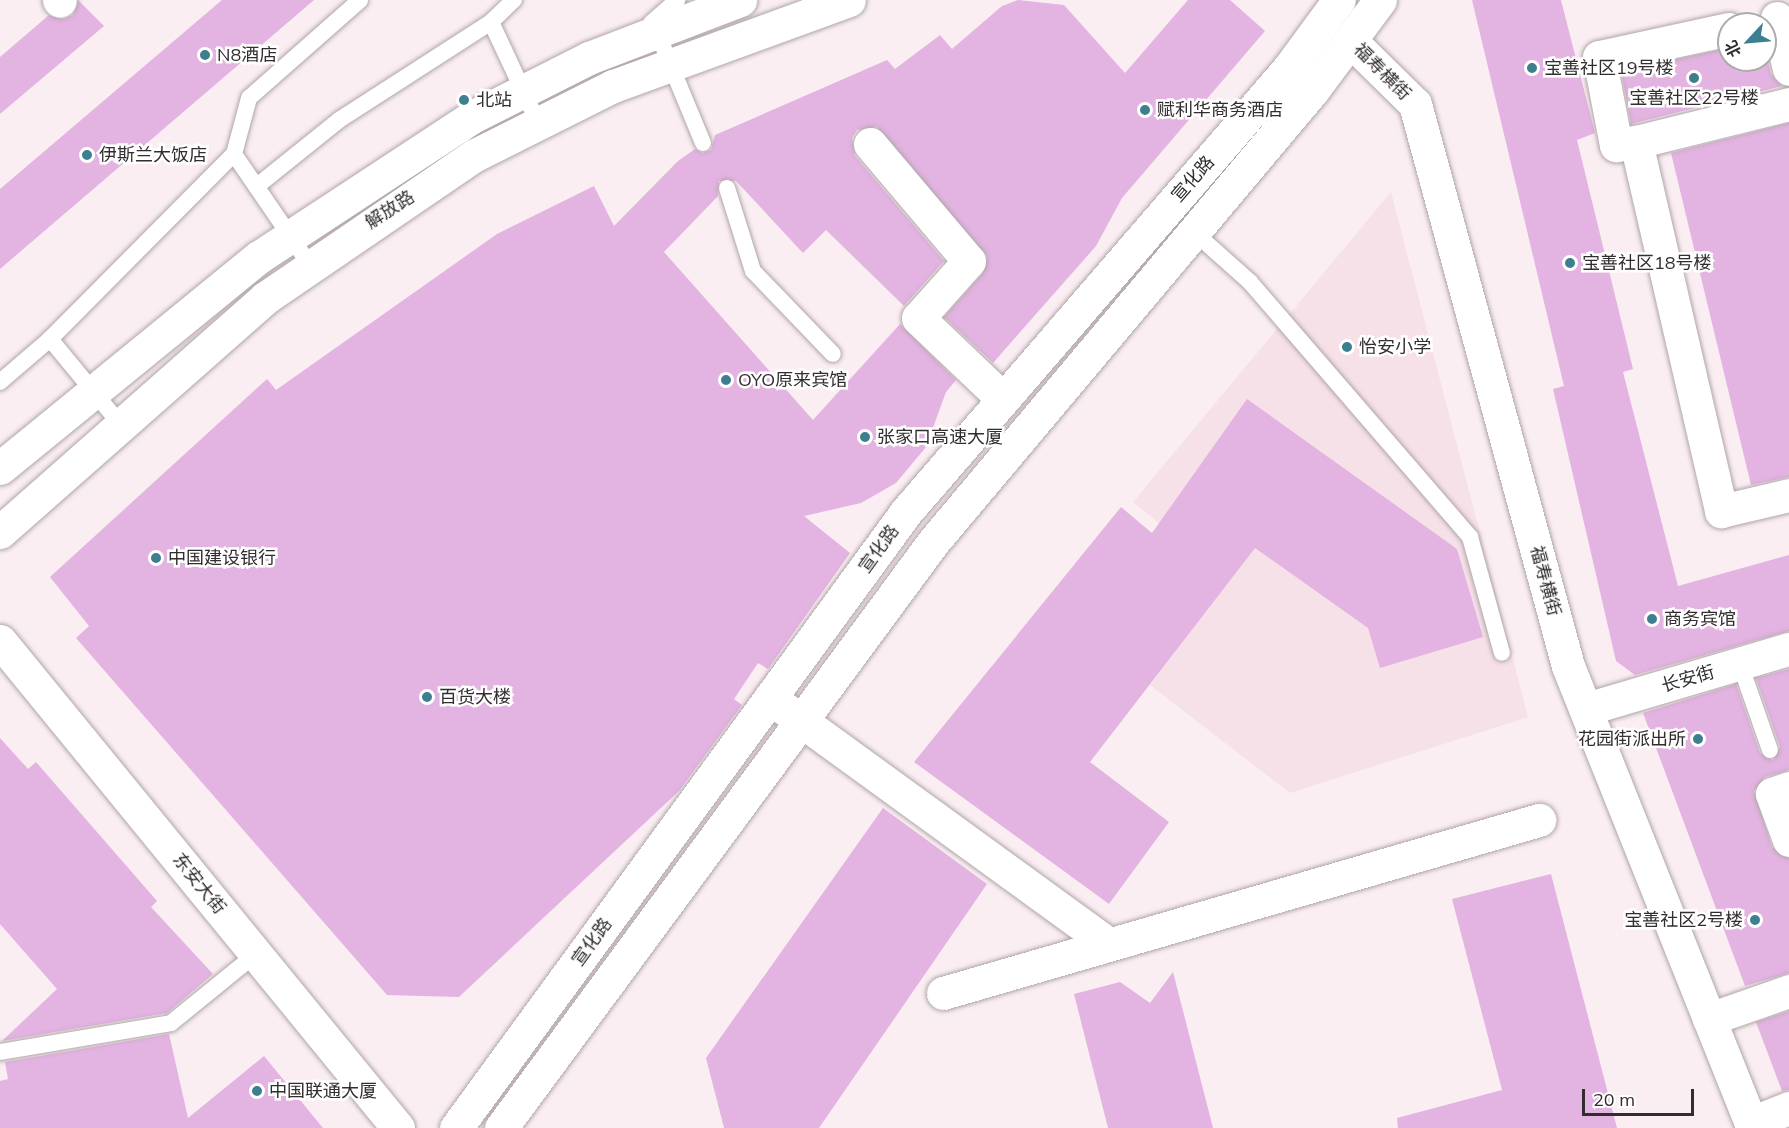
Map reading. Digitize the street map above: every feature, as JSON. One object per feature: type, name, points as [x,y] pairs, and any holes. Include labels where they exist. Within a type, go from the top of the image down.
[{"type":"main road","name":"解放路","points":[[0,468],[93,391],[291,235],[472,117],[616,47],[740,0]]},
{"type":"main road","name":"解放路","points":[[0,532],[265,298],[310,265],[475,155],[629,80],[805,7],[849,0]]},
{"type":"main road","name":"宣化路","points":[[456,1128],[906,512],[1289,69],[1319,15],[1339,0]]},
{"type":"main road","name":"宣化路","points":[[501,1128],[934,541],[1194,232],[1380,0]]},
{"type":"main road","points":[[1717,31],[1599,57],[1616,146],[1789,104]]},
{"type":"main road","points":[[1777,39],[1789,69]]},
{"type":"main road","name":"福寿横街","points":[[1350,40],[1415,104],[1568,666],[1752,1125]]},
{"type":"main road","points":[[1636,142],[1721,511],[1789,495]]},
{"type":"main road","points":[[870,144],[969,261],[918,318],[1003,399]]},
{"type":"main road","points":[[962,447],[992,472]]},
{"type":"main road","name":"东安大街","points":[[0,641],[398,1128]]},
{"type":"main road","name":"长安街","points":[[1586,709],[1789,649]]},
{"type":"main road","points":[[770,698],[1109,944]]},
{"type":"main road","points":[[1789,788],[1772,794],[1789,840]]},
{"type":"main road","points":[[943,993],[1539,820]]},
{"type":"main road","points":[[1709,1019],[1789,991]]},
{"type":"main road","points":[[1752,1125],[1789,1108]]},
{"type":"lane","points":[[0,382],[50,339],[234,154],[249,98],[360,0]]},
{"type":"lane","points":[[256,186],[339,120],[491,22],[514,0]]},
{"type":"lane","points":[[629,80],[616,47],[677,0]]},
{"type":"lane","points":[[491,22],[538,123]]},
{"type":"lane","points":[[657,32],[667,65],[703,143]]},
{"type":"lane","points":[[234,154],[310,265]]},
{"type":"lane","points":[[727,188],[753,271],[833,354]]},
{"type":"lane","points":[[1194,232],[1250,282],[1470,537],[1502,654]]},
{"type":"lane","points":[[50,339],[121,425]]},
{"type":"lane","points":[[1740,664],[1770,750]]},
{"type":"lane","points":[[0,1052],[171,1023],[256,954]]},
{"type":"shaded area","name":"怡安小学","points":[[1391,192],[1528,717],[1290,793],[1150,685],[1229,580],[1133,502]]},
{"type":"building","points":[[78,0],[104,26],[0,114],[0,57],[49,15],[64,19],[73,15]]},
{"type":"building","points":[[222,0],[314,0],[0,269],[0,189]]},
{"type":"building","points":[[1018,0],[1064,5],[1125,73],[1188,0],[1230,0],[1265,31],[1122,198],[1096,246],[993,363],[944,317],[983,273],[987,256],[877,127],[857,130],[852,138],[855,156],[944,261],[904,306],[826,230],[803,253],[736,181],[719,181],[718,196],[664,252],[813,420],[900,324],[956,380],[946,392],[926,447],[896,483],[861,503],[804,516],[850,553],[768,669],[758,663],[734,699],[742,705],[679,791],[459,997],[387,995],[76,638],[89,626],[50,577],[267,379],[276,390],[497,234],[594,186],[614,226],[678,161],[695,149],[702,153],[711,150],[715,135],[887,60],[895,69],[940,35],[952,49],[1002,6]]},
{"type":"building","points":[[1472,0],[1561,0],[1595,133],[1577,140],[1633,369],[1623,372],[1678,586],[1789,555],[1789,631],[1635,675],[1616,661],[1553,389],[1564,386]]},
{"type":"building","name":"宝善社区22号楼","points":[[1717,51],[1717,72],[1771,72],[1782,86],[1631,124],[1621,71]]},
{"type":"building","points":[[1789,123],[1789,477],[1751,485],[1671,153]]},
{"type":"building","points":[[1247,399],[1457,549],[1483,637],[1380,668],[1368,628],[1255,548],[1090,762],[1169,822],[1109,904],[914,762],[1121,507],[1152,533]]},
{"type":"building","points":[[1789,669],[1789,770],[1765,777],[1754,791],[1772,847],[1789,858],[1789,973],[1745,986],[1643,713],[1736,684],[1760,753],[1773,760],[1780,747],[1756,678]]},
{"type":"building","points":[[0,738],[28,769],[36,762],[157,901],[151,907],[213,974],[167,1013],[2,1041],[57,989],[0,924]]},
{"type":"building","points":[[883,808],[987,884],[819,1128],[724,1128],[706,1058]]},
{"type":"building","points":[[1551,874],[1617,1128],[1398,1128],[1397,1118],[1502,1090],[1452,899]]},
{"type":"building","points":[[1173,972],[1213,1128],[1108,1128],[1074,994],[1120,982],[1150,1003]]},
{"type":"building","points":[[1789,1011],[1789,1090],[1782,1091],[1756,1022]]},
{"type":"building","points":[[169,1034],[188,1118],[264,1056],[323,1128],[0,1128],[0,1081],[8,1079],[5,1062]]},
{"type":"place","name":"N8酒店","points":[[205,55]]},
{"type":"place","name":"宝善社区19号楼","points":[[1532,68]]},
{"type":"place","name":"宝善社区22号楼","points":[[1694,78]]},
{"type":"place","name":"北站","points":[[464,100]]},
{"type":"place","name":"赋利华商务酒店","points":[[1145,110]]},
{"type":"place","name":"伊斯兰大饭店","points":[[87,155]]},
{"type":"place","name":"宝善社区18号楼","points":[[1570,263]]},
{"type":"place","name":"怡安小学","points":[[1347,347]]},
{"type":"place","name":"OYO原来宾馆","points":[[726,380]]},
{"type":"place","name":"张家口高速大厦","points":[[865,437]]},
{"type":"place","name":"中国建设银行","points":[[156,558]]},
{"type":"place","name":"商务宾馆","points":[[1652,619]]},
{"type":"place","name":"百货大楼","points":[[427,697]]},
{"type":"place","name":"花园街派出所","points":[[1698,739]]},
{"type":"place","name":"宝善社区2号楼","points":[[1755,920]]},
{"type":"place","name":"中国联通大厦","points":[[257,1091]]}]
